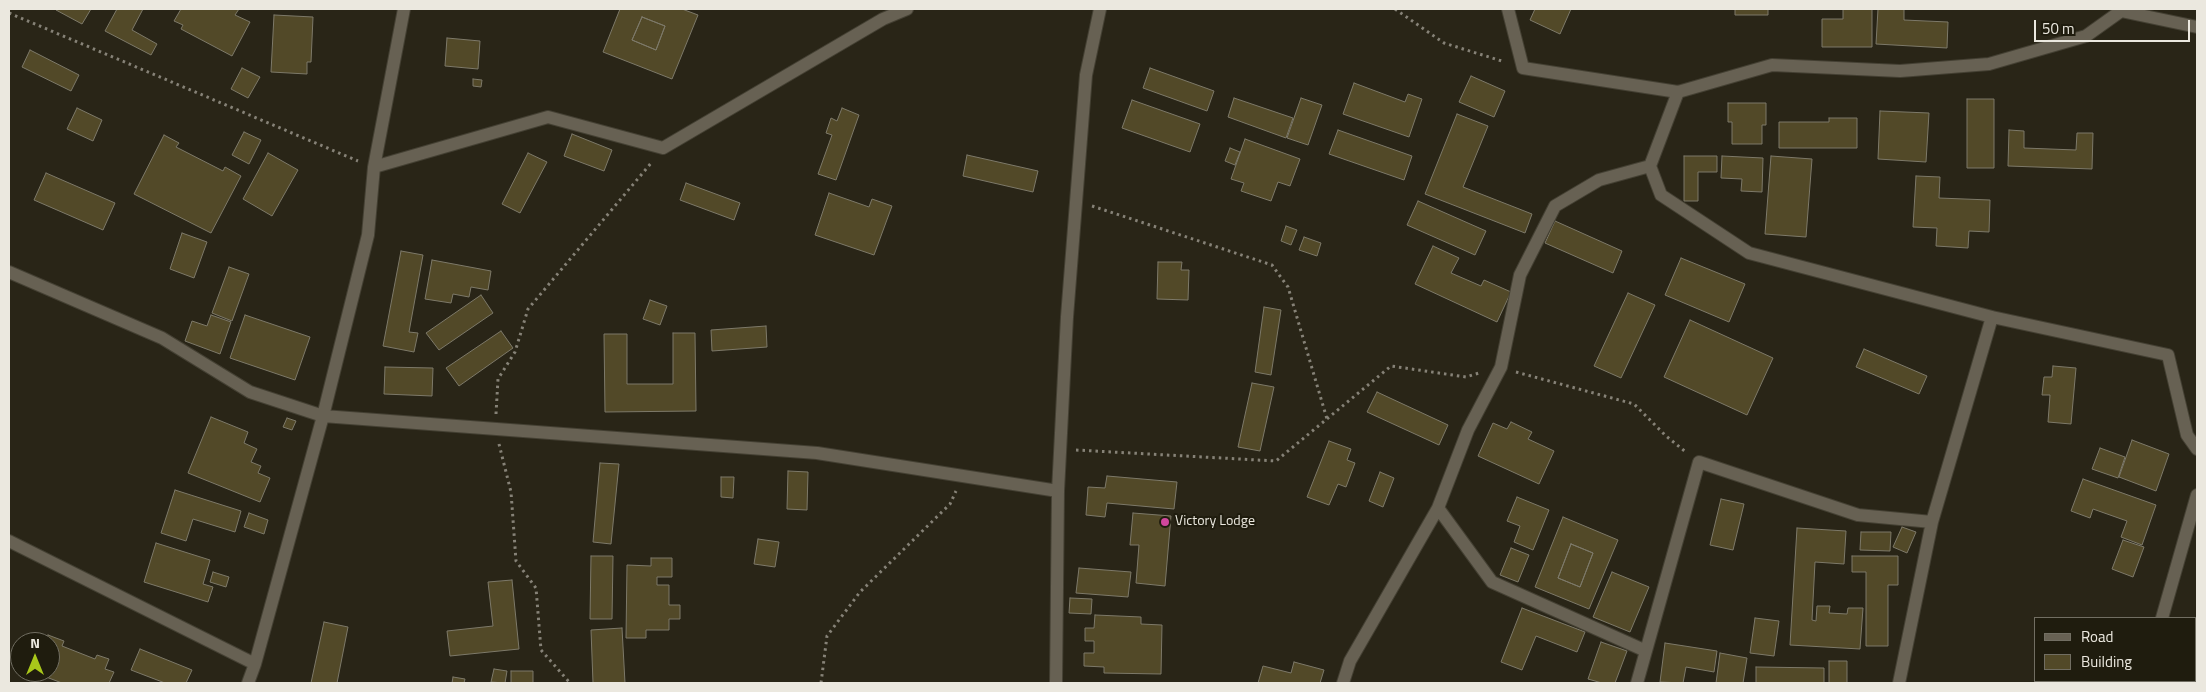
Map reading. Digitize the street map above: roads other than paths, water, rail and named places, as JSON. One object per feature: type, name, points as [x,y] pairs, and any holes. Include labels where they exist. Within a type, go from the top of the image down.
[{"type":"street","points":[[248,683],[255,664],[323,416],[368,235],[374,167],[404,9]]},
{"type":"street","points":[[374,167],[548,117],[663,148],[883,19],[907,9]]},
{"type":"street","points":[[1056,683],[1058,491],[1075,200],[1086,76],[1100,9]]},
{"type":"street","points":[[1508,9],[1523,68],[1678,92],[1772,66],[1900,71],[1989,64],[2086,36],[2121,10],[2197,27]]},
{"type":"street","points":[[1678,92],[1650,166],[1661,195],[1749,253],[1992,317],[2168,355],[2187,435],[2197,449]]},
{"type":"street","points":[[1343,683],[1350,661],[1438,508],[1468,430],[1501,367],[1520,275],[1555,206],[1599,180],[1650,166]]},
{"type":"street","points":[[9,272],[162,338],[250,392],[323,416],[817,453],[1058,491]]},
{"type":"street","points":[[1899,683],[1932,522],[1992,317]]},
{"type":"street","points":[[1637,683],[1699,462],[1858,515],[1932,522]]},
{"type":"street","points":[[2162,617],[2197,495]]},
{"type":"street","points":[[1438,508],[1492,582],[1646,651]]},
{"type":"street","points":[[9,541],[255,664]]},
{"type":"place","name":"Victory Lodge","points":[[1165,522]]}]
